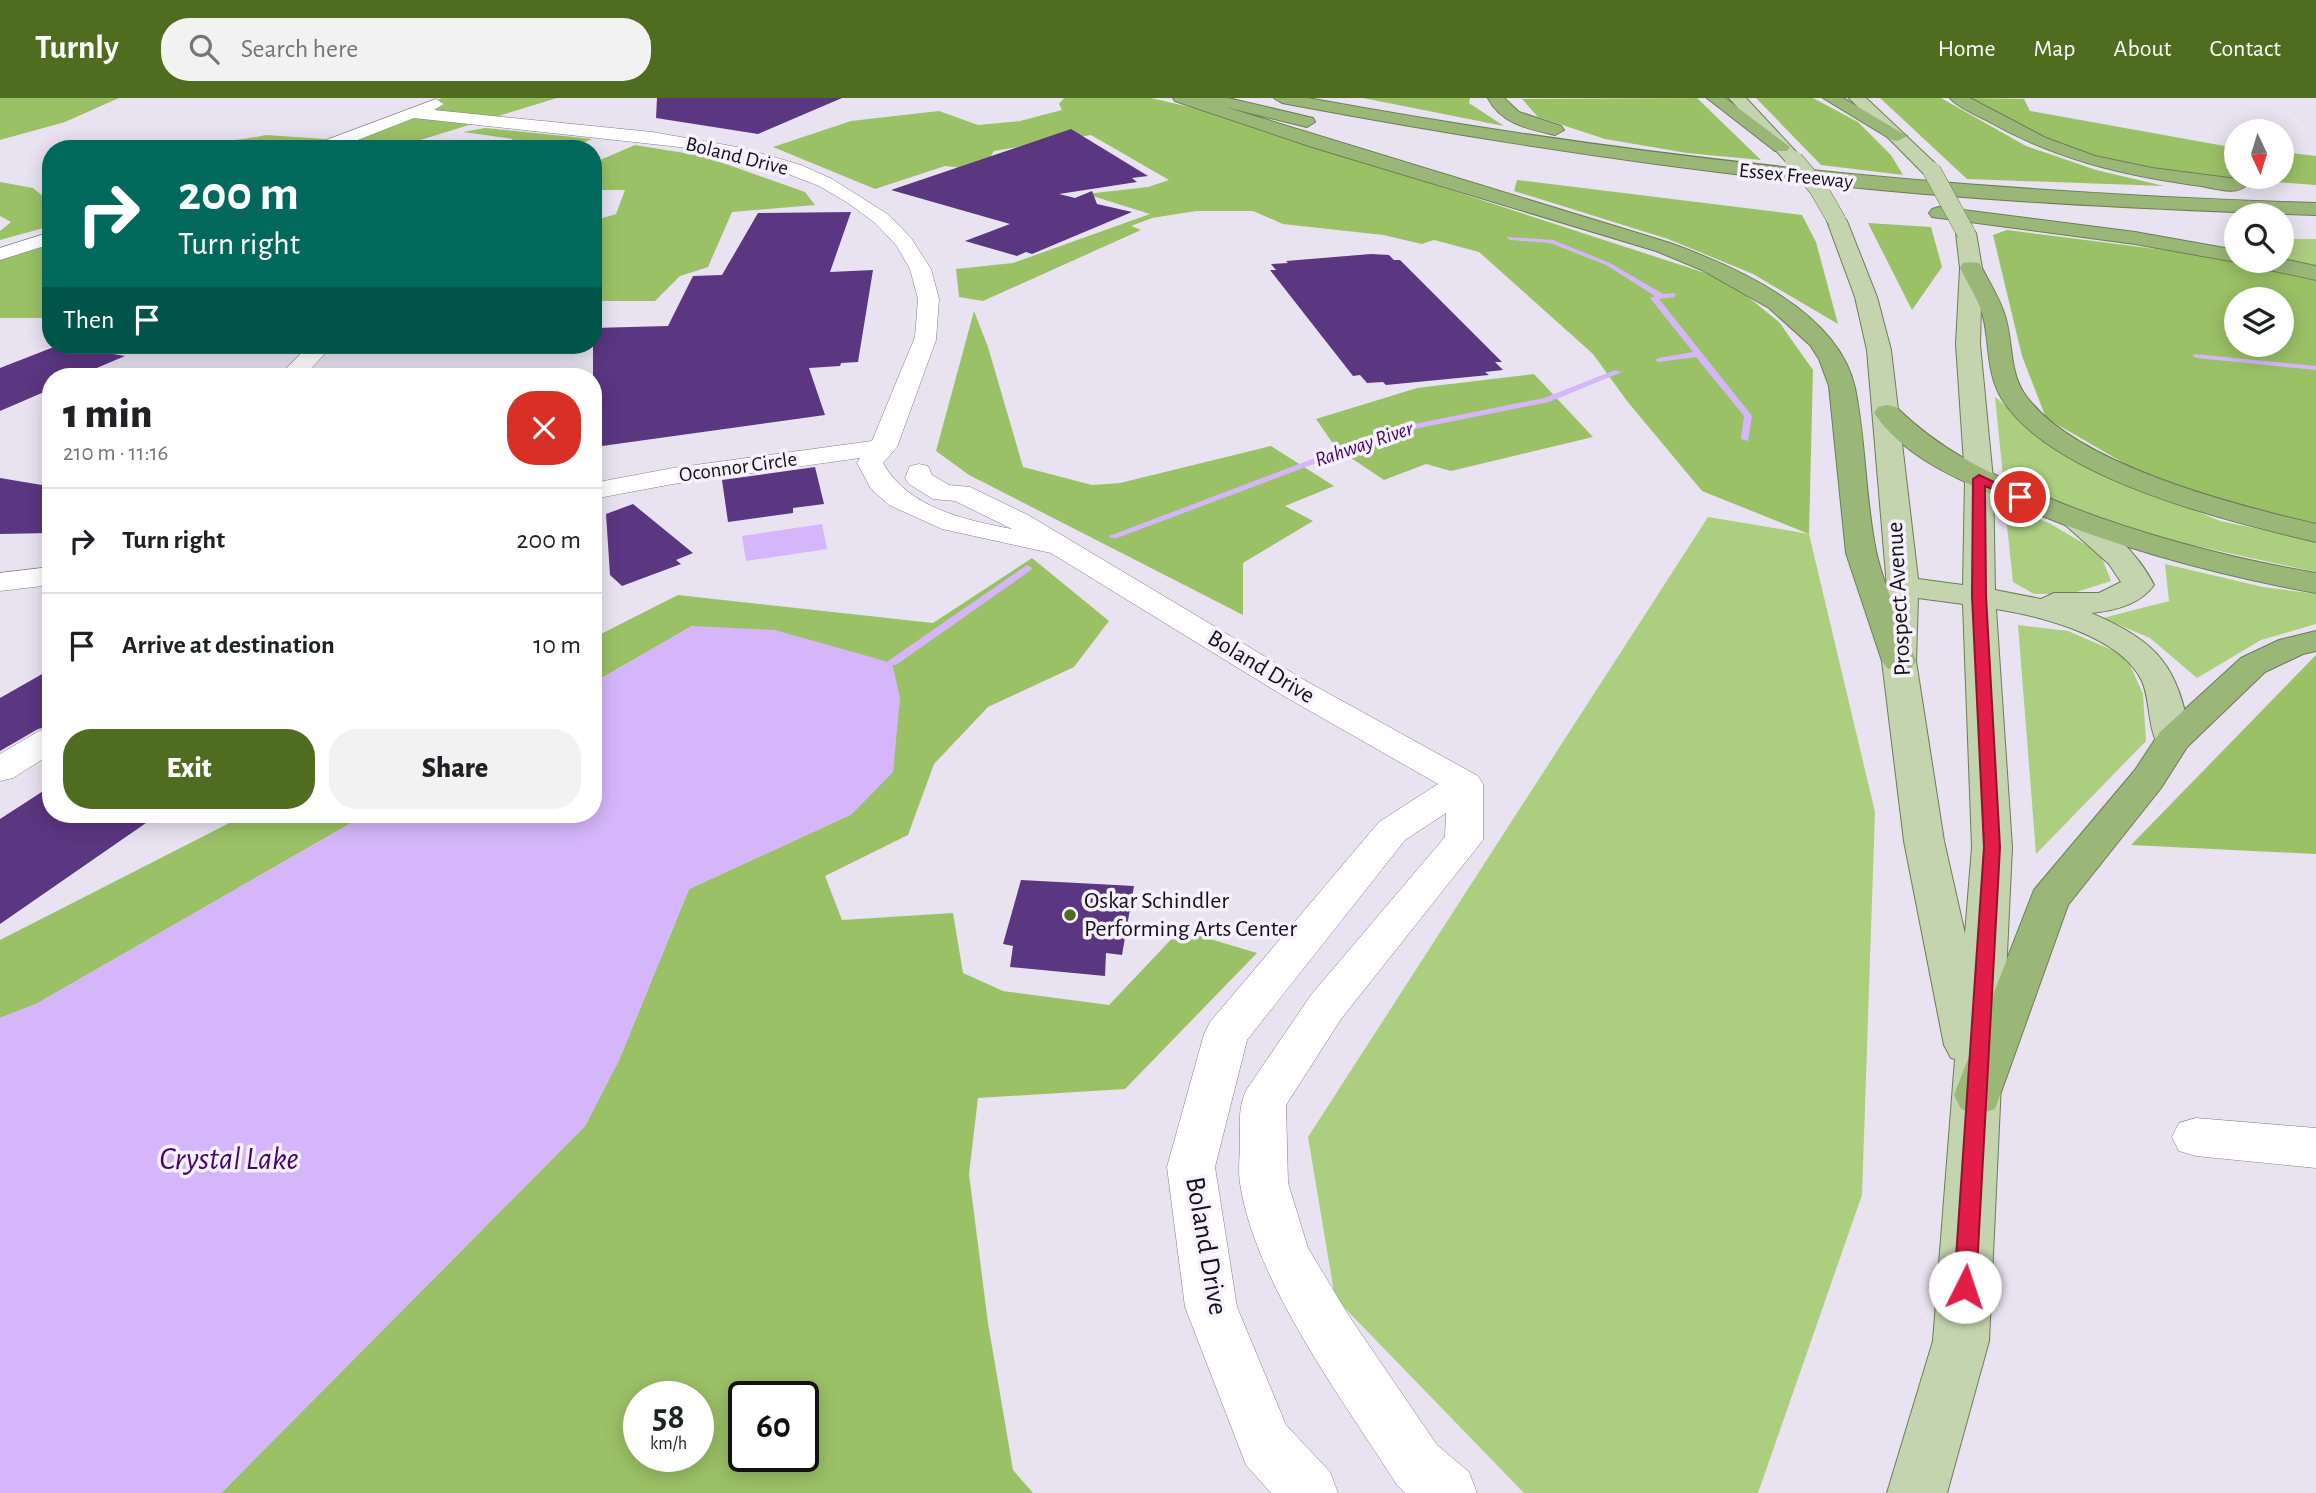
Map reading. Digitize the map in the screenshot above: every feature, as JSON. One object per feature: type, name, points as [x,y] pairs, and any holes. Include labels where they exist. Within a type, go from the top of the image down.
[{"type":"highway","points":[[1181,98],[1663,247],[1710,265],[1777,303],[1820,341],[1842,386],[1861,553],[1899,661]]},
{"type":"highway","points":[[1208,98],[1320,126]]},
{"type":"highway","name":"Essex Freeway","points":[[1282,98],[1535,144],[1721,169],[1914,188],[2213,207],[2316,209]]},
{"type":"highway","points":[[1496,98],[1497,103],[1512,115],[1546,128],[1721,169]]},
{"type":"highway","points":[[1715,98],[1787,153]]},
{"type":"highway","points":[[1831,98],[1898,136]]},
{"type":"highway","points":[[1958,98],[2037,140],[2080,157],[2146,172],[2316,193]]},
{"type":"highway","name":"Essex Freeway","points":[[1805,198],[1840,211]]},
{"type":"highway","points":[[2224,226],[1922,210],[2135,238],[2224,254]]},
{"type":"highway","points":[[2294,227],[2316,228]]},
{"type":"highway","points":[[1971,268],[1994,315],[2002,376],[2015,400],[2037,422],[2071,446],[2164,489],[2221,509],[2316,533]]},
{"type":"highway","points":[[2294,268],[2316,273]]},
{"type":"highway","points":[[1887,413],[1931,452],[1979,479],[2077,522],[2152,546],[2272,576],[2316,583]]},
{"type":"highway","points":[[1978,1095],[2049,900],[2148,779],[2173,740],[2253,665],[2291,647],[2316,641]]},
{"type":"main road","name":"Prospect Avenue","points":[[1737,98],[1840,211],[1879,350],[1903,587],[1899,661],[1924,841],[1978,1095]]},
{"type":"main road","name":"Prospect Avenue","points":[[1857,98],[1932,171],[1966,233],[1971,268],[1968,344],[1979,479],[1979,596],[1992,847],[1961,1341],[1917,1493]]},
{"type":"main road","points":[[1903,587],[2065,604],[2101,603],[2126,596],[2138,585],[2131,568],[2106,543],[2077,522]]},
{"type":"main road","points":[[1979,596],[2077,618],[2114,634],[2154,671],[2165,695],[2173,740]]},
{"type":"street","points":[[343,140],[449,98]]},
{"type":"street","name":"Boland Drive","points":[[414,113],[692,143],[768,160],[814,177],[871,211],[897,231],[914,254],[926,282],[927,333],[884,447],[870,463],[874,476],[905,503],[931,515],[1004,537],[1060,546]]},
{"type":"street","points":[[602,148],[631,135]]},
{"type":"street","points":[[0,254],[42,241]]},
{"type":"street","points":[[299,368],[313,354]]},
{"type":"street","name":"Boland Drive","points":[[884,447],[905,459],[919,472],[919,478],[943,492],[960,493],[1018,520],[1294,688],[1465,784],[1392,831],[1226,1034],[1191,1167],[1211,1307],[1266,1445],[1309,1493]]},
{"type":"street","name":"Oconnor Circle","points":[[602,489],[673,476],[884,447]]},
{"type":"street","points":[[0,582],[42,577]]},
{"type":"street","points":[[0,770],[42,744]]},
{"type":"street","points":[[1447,1493],[1417,1465],[1330,1334],[1285,1255],[1265,1183],[1263,1102],[1326,1007],[1464,839],[1465,784]]},
{"type":"street","points":[[2196,1137],[2316,1148]]},
{"type":"green space","points":[[0,98],[119,98],[65,122],[0,140]]},
{"type":"green space","points":[[442,98],[557,98],[420,140],[338,140]]},
{"type":"green space","points":[[1064,98],[1151,98],[1211,112],[1727,280],[1779,322],[1813,370],[1809,534],[1702,491],[1627,401],[1593,354],[1479,252],[1434,240],[1422,244],[1383,235],[1283,224],[1253,211],[1196,211],[1152,218],[1131,226],[1141,230],[983,301],[959,297],[956,269],[1013,263],[1150,214],[1086,194],[1148,187],[1169,180],[1091,135],[994,151],[982,170],[945,166],[875,189],[773,147],[851,121],[939,111],[978,125],[1020,121],[1062,110],[1059,104]]},
{"type":"green space","points":[[1363,98],[1470,98],[1469,103],[1504,126]]},
{"type":"green space","points":[[1697,98],[1761,160],[1687,153],[1605,139],[1538,117],[1522,99]]},
{"type":"green space","points":[[1756,98],[1813,98],[1858,122],[1891,155],[1903,175],[1821,165]]},
{"type":"green space","points":[[1880,98],[1941,98],[2026,146],[2096,170],[2164,186],[1967,179]]},
{"type":"green space","points":[[1966,98],[2024,99],[2030,111],[2224,146],[2224,178],[2167,174],[2067,149]]},
{"type":"green space","points":[[485,128],[592,139],[512,140],[463,132]]},
{"type":"green space","points":[[266,135],[326,139],[323,140],[237,140]]},
{"type":"green space","points":[[635,145],[703,156],[805,192],[815,205],[732,212],[708,267],[680,276],[655,301],[602,301],[602,218],[616,214],[625,190],[602,190],[602,159]]},
{"type":"green space","points":[[2294,153],[2316,156],[2316,185],[2294,183]]},
{"type":"green space","points":[[1517,180],[1802,215],[1816,242],[1838,324],[1753,274],[1668,239],[1514,191]]},
{"type":"green space","points":[[0,182],[33,188],[42,196],[42,228],[0,240],[0,231],[11,222],[0,216]]},
{"type":"green space","points":[[1868,223],[1931,227],[1942,267],[1912,310]]},
{"type":"green space","points":[[2007,230],[2196,254],[2224,260],[2224,273],[2280,273],[2316,281],[2316,526],[2153,480],[2046,418],[2022,356],[1993,235]]},
{"type":"green space","points":[[2294,239],[2316,239],[2316,268],[2294,263]]},
{"type":"green space","points":[[42,245],[42,318],[0,318],[0,260]]},
{"type":"green space","points":[[974,311],[988,347],[1023,467],[1092,485],[1120,483],[1271,446],[1334,486],[1285,506],[1313,521],[1243,563],[1243,615],[969,475],[936,451]]},
{"type":"green space","points":[[1534,374],[1593,437],[1451,471],[1426,464],[1384,480],[1336,448],[1316,419],[1417,388]]},
{"type":"green space","points":[[1995,397],[2072,459],[2220,521],[2316,541],[2316,572],[2159,538],[2013,485],[2003,476]]},
{"type":"green space","points":[[2005,507],[2049,523],[2100,553],[2111,581],[2070,594],[2034,594],[2013,582]]},
{"type":"green space","points":[[1708,517],[1809,534],[1875,812],[1862,1195],[1758,1493],[1524,1493],[1335,1298],[1308,1137]]},
{"type":"green space","points":[[1032,558],[1109,621],[1074,667],[988,707],[934,764],[908,835],[825,876],[842,920],[953,913],[963,973],[1003,991],[1109,1005],[1180,930],[1257,953],[1125,1089],[978,1098],[969,1174],[988,1323],[1013,1470],[1033,1493],[221,1493],[585,1126],[619,1060],[689,889],[852,814],[692,626],[602,678],[602,633],[678,595],[933,623]]},
{"type":"green space","points":[[2165,564],[2263,587],[2316,594],[2316,624],[2261,640],[2197,678],[2150,638],[2103,618],[2169,601]]},
{"type":"green space","points":[[2018,625],[2068,631],[2126,656],[2143,694],[2146,741],[2036,854]]},
{"type":"green space","points":[[2316,655],[2316,854],[2131,845]]},
{"type":"green space","points":[[229,823],[351,823],[36,1004],[0,1018],[0,940]]},
{"type":"water","points":[[822,524],[827,549],[746,561],[742,536]]},
{"type":"water","name":"Crystal Lake","points":[[692,626],[775,630],[892,663],[900,698],[893,772],[852,814],[689,889],[619,1060],[585,1126],[221,1493],[0,1493],[0,1018],[36,1004],[351,823],[602,823],[602,678]]},
{"type":"building","points":[[657,98],[842,98],[758,134],[656,118]]},
{"type":"building","points":[[1071,129],[1148,176],[1132,178],[1137,182],[1059,194],[1075,198],[1092,191],[1097,204],[1132,212],[1032,254],[1026,252],[1017,256],[965,241],[1010,224],[891,190]]},
{"type":"building","points":[[851,212],[830,272],[873,270],[858,362],[809,368],[825,415],[602,446],[602,368],[593,368],[593,354],[602,354],[602,328],[668,326],[693,276],[722,275],[758,213]]},
{"type":"building","points":[[1389,255],[1394,260],[1400,260],[1502,362],[1495,362],[1503,370],[1485,372],[1489,375],[1386,385],[1383,382],[1367,383],[1360,375],[1353,376],[1270,270],[1276,270],[1271,264],[1288,263],[1286,261]]},
{"type":"building","points":[[42,352],[42,354],[125,356],[97,368],[42,368],[42,393],[0,411],[0,368]]},
{"type":"building","points":[[815,467],[824,504],[793,508],[793,513],[728,522],[722,480]]},
{"type":"building","points":[[0,478],[42,485],[42,533],[0,534]]},
{"type":"building","points":[[633,504],[693,553],[676,560],[681,564],[622,586],[610,575],[606,514]]},
{"type":"building","points":[[42,674],[42,728],[0,751],[0,698]]},
{"type":"building","points":[[42,792],[42,823],[146,823],[0,924],[0,819]]},
{"type":"building","name":"Oskar Schindler Performing Arts Center","points":[[1021,880],[1134,886],[1122,955],[1106,953],[1105,976],[1010,967],[1013,946],[1003,944]]},
{"type":"waterway","points":[[1510,238],[1551,241],[1608,264],[1662,297]]},
{"type":"waterway","name":"Rahway River","points":[[1662,297],[1672,295]]},
{"type":"waterway","name":"Rahway River","points":[[1662,297],[1654,298],[1698,354]]},
{"type":"waterway","name":"Rahway River","points":[[1659,360],[1698,354]]},
{"type":"waterway","points":[[1698,354],[1748,416],[1745,439]]},
{"type":"waterway","name":"Rahway River","points":[[2197,356],[2316,368]]},
{"type":"waterway","name":"Rahway River","points":[[1114,536],[1397,430],[1546,400],[1618,372]]},
{"type":"waterway","name":"Rahway River","points":[[892,663],[1027,568]]},
{"type":"place","name":"Oskar Schindler Performing Arts Center","points":[[1070,915]]},
{"type":"route","points":[[1965,1287],[1992,847],[1979,596],[1979,479],[2020,497]]}]
